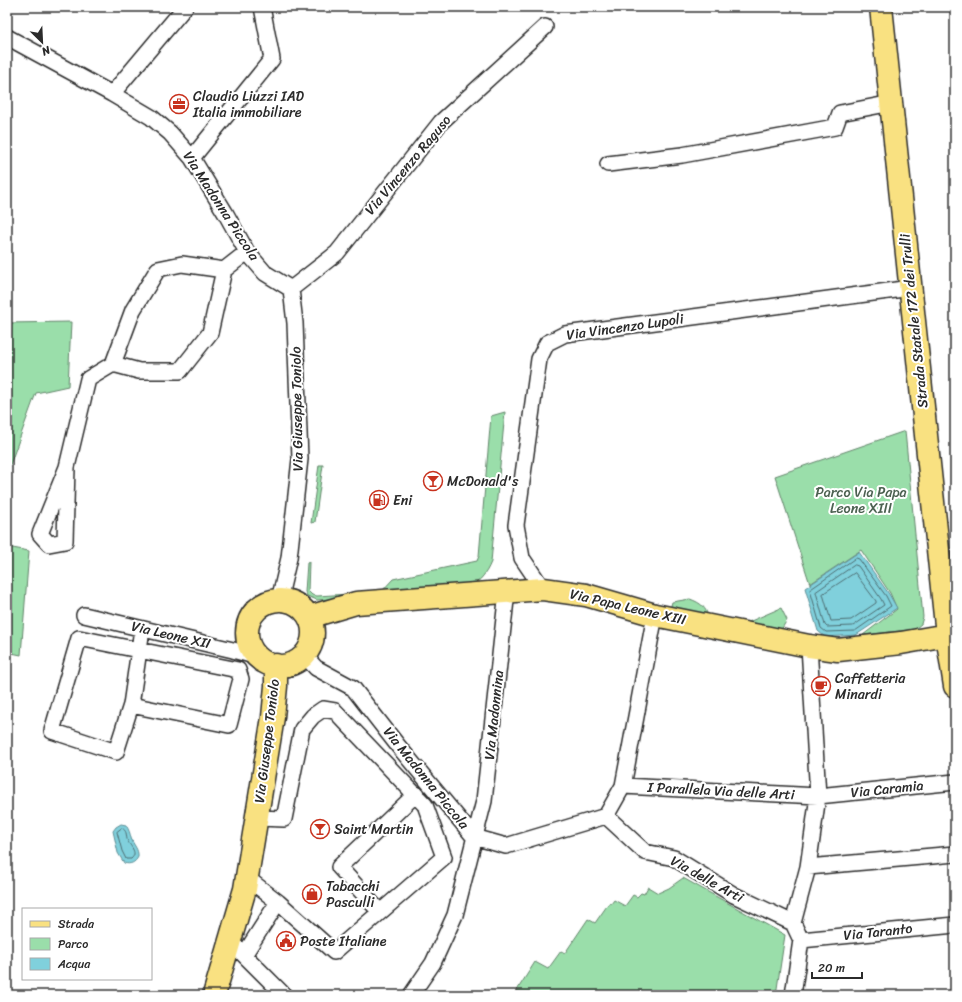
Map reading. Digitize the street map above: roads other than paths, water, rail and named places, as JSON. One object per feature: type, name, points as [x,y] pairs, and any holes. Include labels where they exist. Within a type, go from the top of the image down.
[{"type":"main road","name":"Strada Statale 172 dei Trulli","points":[[881,7],[947,635]]},
{"type":"main road","name":"Via Papa Leone XIII","points":[[309,617],[356,603],[543,589],[586,595],[655,615],[809,646],[838,650],[901,643],[947,635]]},
{"type":"main road","points":[[279,600],[291,602],[302,608],[309,617],[313,637],[310,647],[304,655],[291,663],[267,661],[251,648],[248,638],[248,626],[252,616],[259,608],[268,602],[279,600]]},
{"type":"main road","points":[[947,635],[955,686]]},
{"type":"main road","name":"Via Giuseppe Toniolo","points":[[218,993],[237,948],[273,717],[276,686],[267,661]]},
{"type":"street","points":[[112,94],[185,7]]},
{"type":"street","points":[[192,158],[272,59],[262,7]]},
{"type":"street","name":"Via Vincenzo Raguso","points":[[291,290],[337,253],[441,122],[545,27]]},
{"type":"street","name":"Via Madonna Piccola","points":[[7,37],[112,94],[151,117],[166,129],[192,158],[247,252],[265,272],[291,290]]},
{"type":"street","points":[[608,164],[682,155],[835,127],[840,113],[892,103]]},
{"type":"street","points":[[113,364],[139,371],[180,371],[210,333],[224,270],[247,252]]},
{"type":"street","points":[[67,467],[88,379],[113,364],[133,310],[158,269],[182,264],[224,270]]},
{"type":"street","name":"Via Vincenzo Lupoli","points":[[543,589],[522,558],[516,525],[539,360],[548,343],[565,334],[911,288]]},
{"type":"street","name":"Via Giuseppe Toniolo","points":[[279,600],[289,558],[300,459],[295,323],[291,290]]},
{"type":"street","name":"Via Madonnina","points":[[474,837],[484,801],[507,592]]},
{"type":"street","name":"Via Leone XII","points":[[84,615],[267,661]]},
{"type":"street","points":[[474,837],[506,846],[606,816],[623,786],[655,615]]},
{"type":"street","points":[[131,705],[229,725],[241,679],[238,670],[139,650],[79,638],[52,731],[116,752],[131,705],[139,650],[142,629]]},
{"type":"street","points":[[793,995],[801,940],[793,923],[808,867],[818,796],[809,646]]},
{"type":"street","name":"Via Madonna Piccola","points":[[304,655],[316,668],[353,688],[399,747],[474,837],[455,915],[433,963],[412,995]]},
{"type":"street","name":"Via Giuseppe Toniolo","points":[[247,878],[278,902],[334,952],[444,857],[425,805],[335,711],[323,709],[313,716],[302,729],[284,820],[257,818]]},
{"type":"street","name":"Via Caramia","points":[[818,796],[955,782]]},
{"type":"street","name":"I Parallela Via delle Arti","points":[[623,786],[818,796]]},
{"type":"street","points":[[380,912],[339,867],[416,794]]},
{"type":"street","name":"Via delle Arti","points":[[606,816],[645,852],[674,858],[734,895],[793,923]]},
{"type":"street","points":[[808,867],[955,854]]},
{"type":"street","name":"Via Giuseppe Toniolo","points":[[237,948],[278,902]]},
{"type":"street","name":"Via Taranto","points":[[801,940],[955,925]]},
{"type":"street","points":[[237,948],[284,995]]},
{"type":"water","points":[[859,552],[889,594],[897,608],[856,635],[825,637],[818,631],[805,588]]},
{"type":"water","points":[[121,824],[126,825],[138,852],[137,859],[130,864],[124,863],[118,853],[113,831]]},
{"type":"place","name":"Claudio Liuzzi IAD Italia immobiliare","points":[[179,104]]},
{"type":"place","name":"McDonald's","points":[[433,481]]},
{"type":"place","name":"Eni","points":[[379,500]]},
{"type":"place","name":"Caffetteria Minardi","points":[[821,686]]},
{"type":"place","name":"Saint Martin","points":[[320,829]]},
{"type":"place","name":"Tabacchi Pasculli","points":[[312,894]]},
{"type":"place","name":"Poste Italiane","points":[[286,941]]},
{"type":"park label","name":"Parco Via Papa Leone XIII","points":[[861,500]]}]
